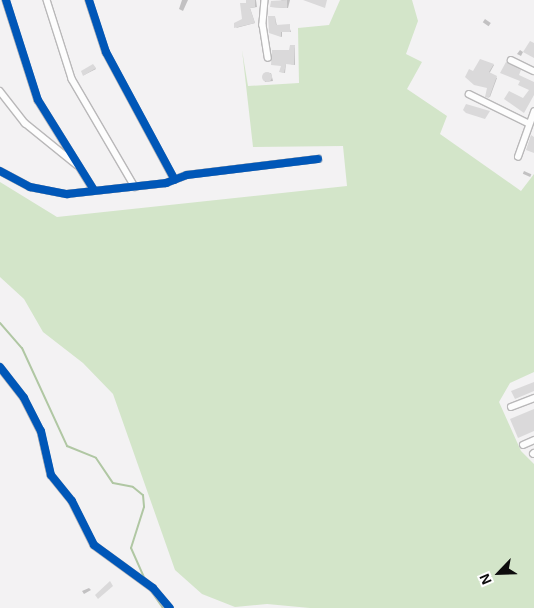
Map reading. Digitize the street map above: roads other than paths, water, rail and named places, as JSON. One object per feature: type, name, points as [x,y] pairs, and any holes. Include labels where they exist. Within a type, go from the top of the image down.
[{"type":"street","points":[[6,0],[38,100],[94,190]]},
{"type":"street","points":[[47,0],[72,79],[135,187]]},
{"type":"street","points":[[89,0],[106,52],[174,180]]},
{"type":"street","points":[[265,0],[263,25],[268,58]]},
{"type":"street","points":[[511,60],[534,71]]},
{"type":"street","points":[[0,91],[25,123],[80,168]]},
{"type":"street","points":[[469,94],[528,123]]},
{"type":"street","points":[[518,157],[528,123],[534,112]]},
{"type":"street","points":[[0,171],[30,187],[48,193],[135,187],[174,180],[187,175],[318,159]]},
{"type":"street","points":[[0,367],[24,398],[41,430],[51,475],[72,501],[94,545],[153,588],[170,608]]},
{"type":"street","points":[[512,407],[534,398]]},
{"type":"street","points":[[523,445],[534,440]]},
{"type":"waterway","points":[[0,323],[22,348],[67,446],[96,458],[113,483],[133,487],[143,495],[144,507],[131,548],[145,579]]},
{"type":"waterway","points":[[149,588],[163,608]]}]
